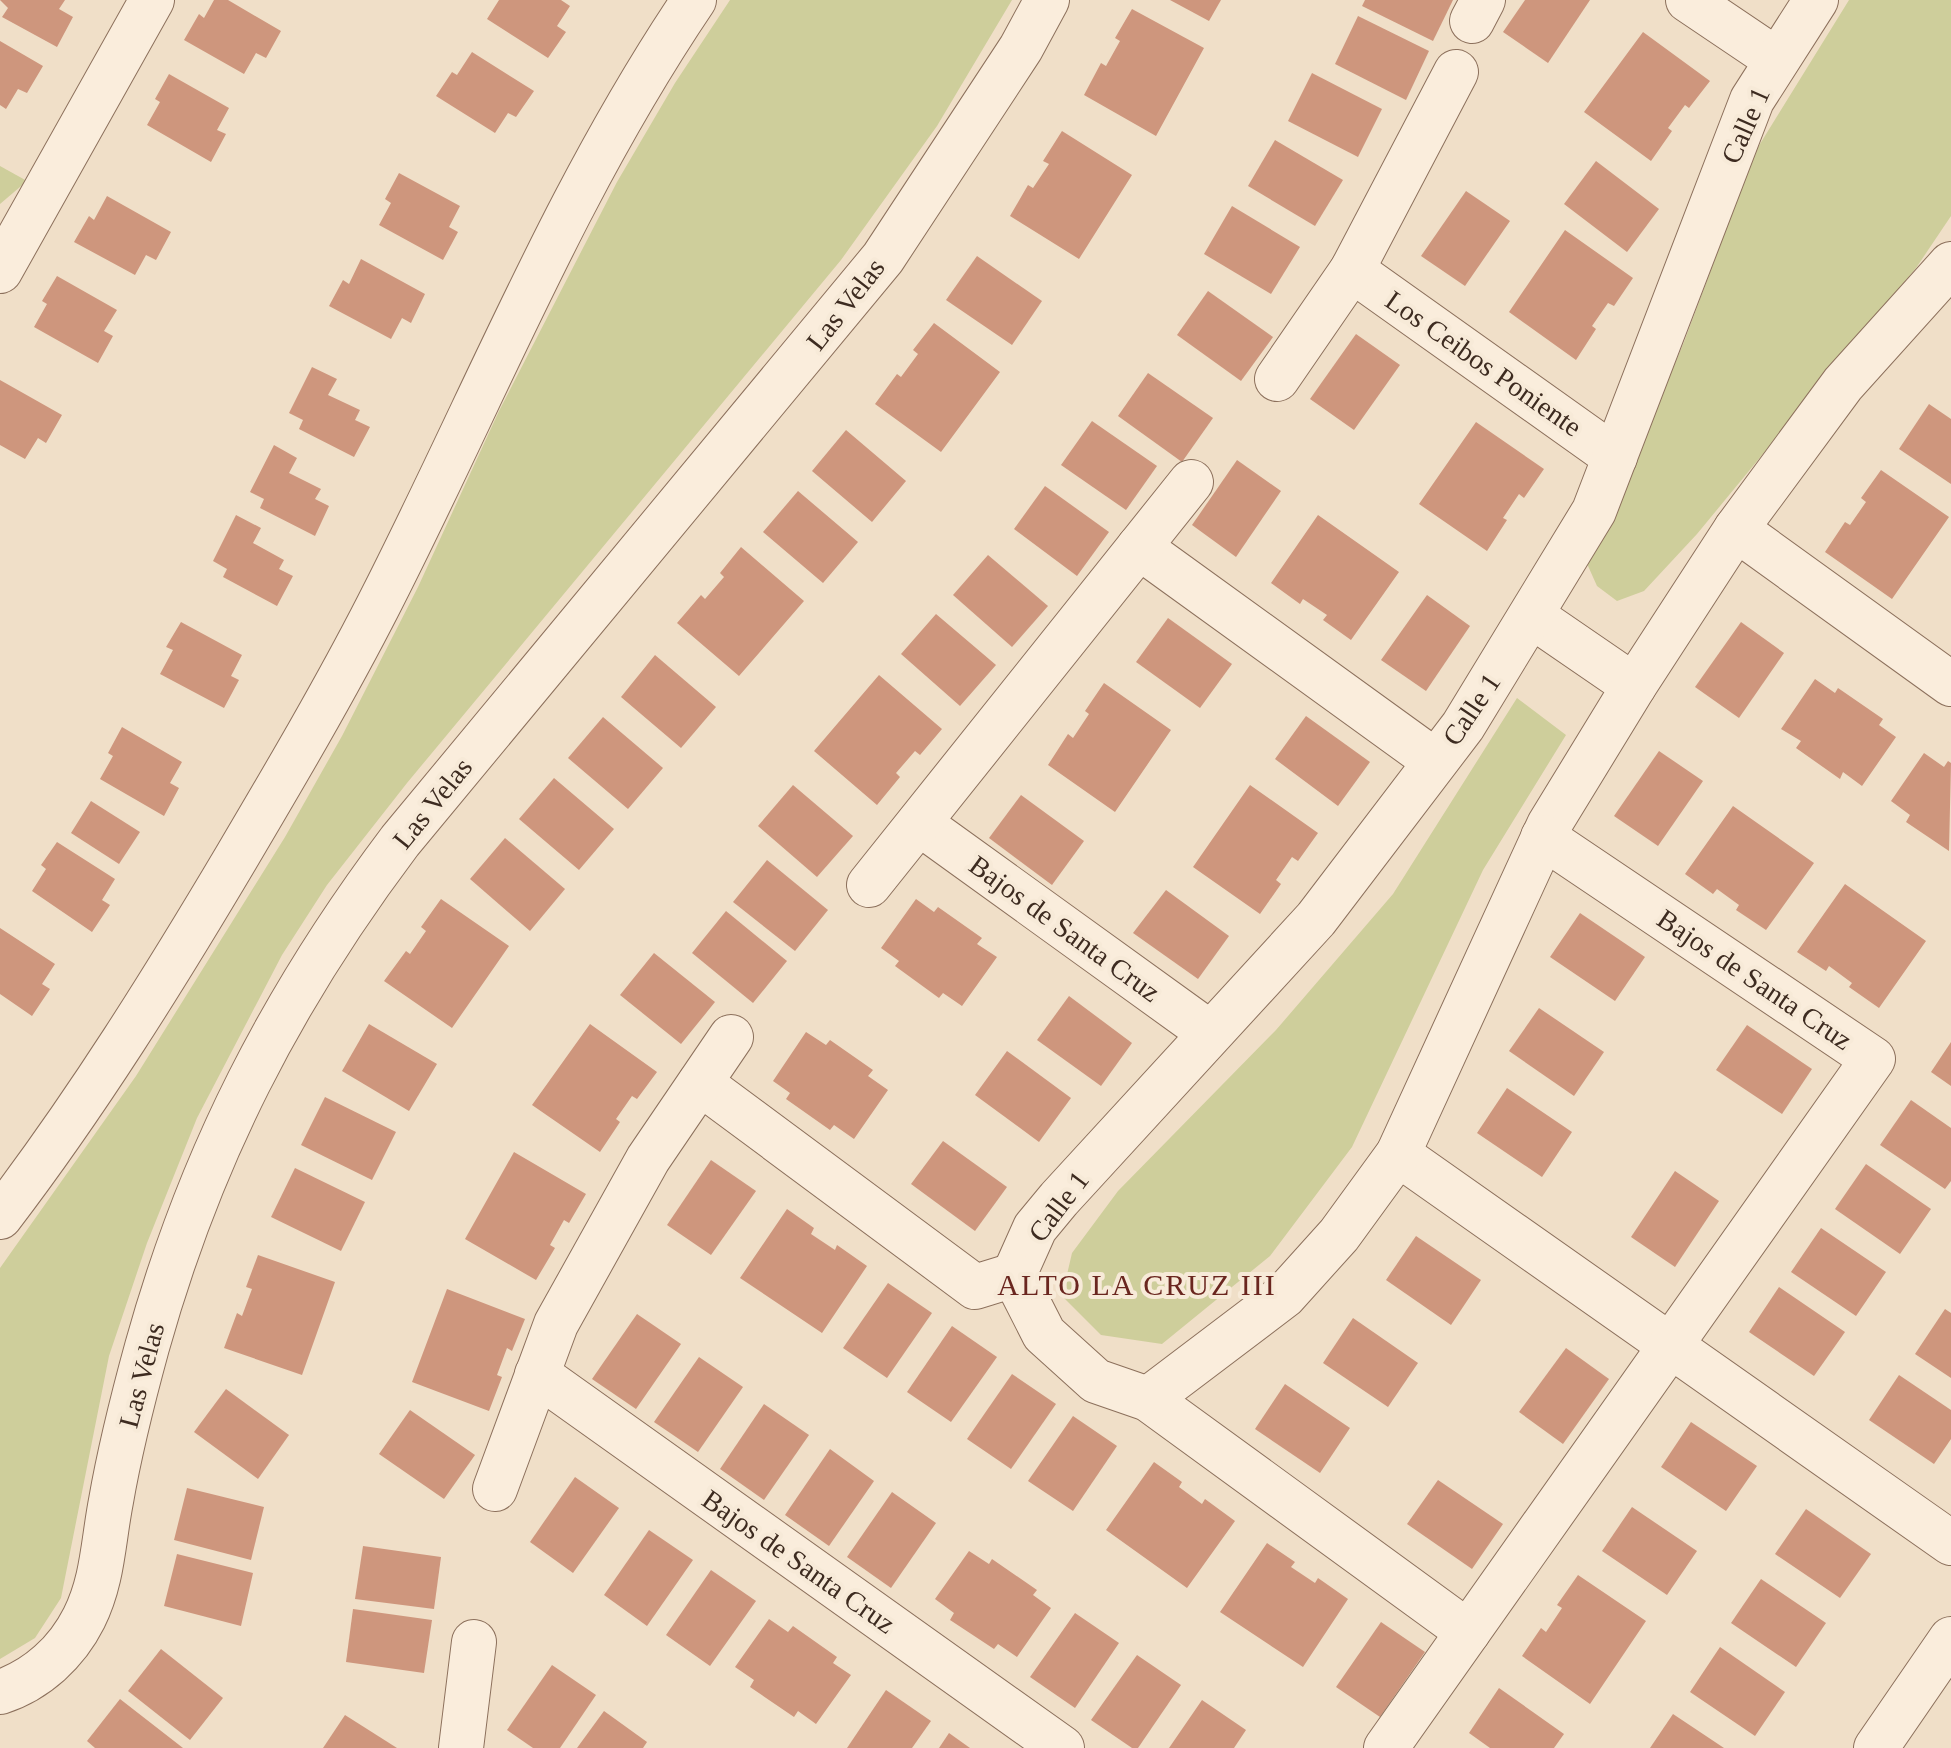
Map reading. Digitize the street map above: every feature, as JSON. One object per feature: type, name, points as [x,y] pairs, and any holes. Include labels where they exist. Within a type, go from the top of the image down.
[{"type":"street","points":[[2,261],[152,0]]},
{"type":"street","points":[[0,1217],[71,1123],[189,937],[292,763],[378,605],[551,243],[616,122],[694,0]]},
{"type":"street","name":"Las Velas","points":[[0,1692],[40,1673],[63,1649],[83,1620],[97,1587],[128,1419],[175,1260],[199,1189],[235,1105],[287,1008],[329,941],[400,841],[883,258],[1013,61],[1047,0]]},
{"type":"street","points":[[1688,0],[1777,60]]},
{"type":"street","name":"Calle 1","points":[[1014,1275],[1035,1228],[1316,919],[1463,726],[1594,511],[1752,100],[1816,0]]},
{"type":"street","points":[[1277,379],[1352,270],[1456,72]]},
{"type":"street","points":[[1148,1399],[1284,1296],[1339,1235],[1398,1154],[1543,837],[1634,686],[1736,529],[1843,384],[1951,264]]},
{"type":"street","name":"Los Ceibos Poniente","points":[[1352,270],[1615,457]]},
{"type":"street","points":[[869,885],[1191,482]]},
{"type":"street","points":[[1736,529],[1951,684]]},
{"type":"street","points":[[1139,547],[1435,761]]},
{"type":"street","points":[[1532,616],[1634,686]]},
{"type":"street","name":"Bajos de Santa Cruz","points":[[919,823],[1210,1033]]},
{"type":"street","name":"Bajos de Santa Cruz","points":[[1386,1748],[1873,1059],[1543,837]]},
{"type":"street","points":[[495,1489],[563,1310],[648,1159],[731,1037]]},
{"type":"street","points":[[700,1083],[975,1287],[1014,1275],[1044,1334],[1096,1381],[1148,1399],[1468,1632]]},
{"type":"street","points":[[1398,1154],[1951,1543]]},
{"type":"street","name":"Bajos de Santa Cruz","points":[[537,1374],[1062,1748]]},
{"type":"street","points":[[1876,1748],[1951,1641]]},
{"type":"street","points":[[461,1748],[474,1642]]},
{"type":"green space","points":[[730,0],[1012,0],[937,126],[841,260],[407,783],[327,885],[282,955],[197,1118],[147,1243],[109,1356],[61,1598],[35,1638],[0,1659],[0,1268],[136,1076],[285,837],[342,736],[418,587],[499,411],[617,182],[675,83]]},
{"type":"green space","points":[[1849,0],[1951,0],[1951,216],[1916,268],[1697,534],[1644,591],[1617,601],[1597,586],[1584,557],[1609,519],[1684,342],[1755,152]]},
{"type":"green space","points":[[0,166],[27,181],[0,204]]},
{"type":"green space","points":[[1517,698],[1566,735],[1483,870],[1352,1147],[1270,1256],[1162,1344],[1101,1335],[1062,1296],[1072,1253],[1118,1191],[1276,1030],[1393,894]]},
{"type":"building","points":[[0,0],[65,0],[59,9],[73,17],[57,47],[2,17],[8,8]]},
{"type":"building","points":[[214,0],[228,0],[281,31],[266,58],[256,53],[244,74],[184,40],[199,14],[204,18]]},
{"type":"building","points":[[499,0],[561,0],[570,6],[557,26],[566,32],[548,58],[487,19]]},
{"type":"building","points":[[1170,0],[1221,0],[1209,21]]},
{"type":"building","points":[[1365,0],[1453,0],[1433,41],[1362,6]]},
{"type":"building","points":[[1525,0],[1590,0],[1548,63],[1503,32]]},
{"type":"building","points":[[1132,9],[1204,48],[1156,136],[1084,95],[1101,63],[1106,66],[1120,41],[1115,38]]},
{"type":"building","points":[[1358,16],[1429,51],[1406,100],[1335,64]]},
{"type":"building","points":[[1643,32],[1710,81],[1689,108],[1685,105],[1668,128],[1672,131],[1651,161],[1584,112]]},
{"type":"building","points":[[0,41],[43,66],[27,93],[18,89],[6,109],[0,105]]},
{"type":"building","points":[[472,52],[534,91],[516,117],[508,113],[495,133],[436,96],[452,72],[457,75]]},
{"type":"building","points":[[1312,73],[1382,109],[1358,157],[1288,121]]},
{"type":"building","points":[[169,74],[229,108],[217,130],[226,134],[211,162],[147,125],[160,102],[155,99]]},
{"type":"building","points":[[1062,131],[1132,175],[1079,259],[1010,216],[1028,185],[1033,188],[1049,164],[1043,161]]},
{"type":"building","points":[[1275,140],[1343,180],[1315,226],[1248,186]]},
{"type":"building","points":[[1596,161],[1659,209],[1627,252],[1564,204]]},
{"type":"building","points":[[399,173],[460,206],[449,227],[458,232],[443,260],[379,225],[391,203],[385,199]]},
{"type":"building","points":[[1466,191],[1510,221],[1465,286],[1421,256]]},
{"type":"building","points":[[107,196],[171,232],[156,260],[146,255],[135,275],[74,242],[89,216],[94,220]]},
{"type":"building","points":[[1232,206],[1300,247],[1271,294],[1204,254]]},
{"type":"building","points":[[1565,230],[1633,278],[1614,306],[1608,303],[1592,326],[1596,329],[1576,360],[1509,312]]},
{"type":"building","points":[[977,256],[1042,301],[1012,345],[946,300]]},
{"type":"building","points":[[361,259],[425,294],[411,323],[402,318],[391,339],[329,306],[343,280],[349,284]]},
{"type":"building","points":[[57,276],[117,310],[104,331],[113,336],[98,363],[34,327],[47,304],[42,301]]},
{"type":"building","points":[[1208,291],[1273,337],[1241,381],[1177,335]]},
{"type":"building","points":[[934,323],[1000,372],[941,452],[875,404],[897,374],[901,377],[918,354],[913,350]]},
{"type":"building","points":[[1356,334],[1400,365],[1354,430],[1310,399]]},
{"type":"building","points":[[312,367],[337,379],[328,395],[360,410],[355,420],[370,427],[354,457],[299,429],[303,420],[289,413]]},
{"type":"building","points":[[1148,373],[1213,418],[1182,462],[1118,416]]},
{"type":"building","points":[[0,380],[62,415],[46,443],[38,438],[25,459],[0,445]]},
{"type":"building","points":[[1929,404],[1951,419],[1951,484],[1899,449]]},
{"type":"building","points":[[1092,421],[1157,466],[1126,510],[1061,465]]},
{"type":"building","points":[[1476,422],[1544,469],[1524,498],[1519,494],[1487,551],[1419,504]]},
{"type":"building","points":[[846,430],[906,481],[872,522],[812,471]]},
{"type":"building","points":[[274,445],[297,458],[289,473],[321,489],[315,499],[329,506],[315,536],[260,508],[264,499],[250,492]]},
{"type":"building","points":[[1237,460],[1281,491],[1236,557],[1192,525]]},
{"type":"building","points":[[1881,470],[1949,517],[1892,599],[1825,552],[1845,522],[1850,525],[1866,502],[1861,498]]},
{"type":"building","points":[[1045,486],[1109,532],[1077,576],[1014,529]]},
{"type":"building","points":[[798,491],[858,542],[823,583],[763,532]]},
{"type":"building","points":[[236,515],[261,528],[253,543],[284,560],[279,569],[293,576],[277,606],[223,577],[227,569],[213,561]]},
{"type":"building","points":[[1318,515],[1399,572],[1351,640],[1323,620],[1327,615],[1303,599],[1300,604],[1271,583]]},
{"type":"building","points":[[741,547],[804,601],[739,676],[677,623],[701,595],[705,599],[724,577],[720,573]]},
{"type":"building","points":[[988,555],[1048,606],[1012,647],[953,595]]},
{"type":"building","points":[[1427,595],[1470,626],[1426,691],[1381,660]]},
{"type":"building","points":[[936,614],[996,665],[960,706],[901,654]]},
{"type":"building","points":[[1168,618],[1232,664],[1200,708],[1136,662]]},
{"type":"building","points":[[181,622],[242,655],[231,676],[239,680],[224,708],[160,674],[173,650],[166,647]]},
{"type":"building","points":[[1741,622],[1784,653],[1739,718],[1695,687]]},
{"type":"building","points":[[655,655],[716,707],[681,748],[621,697]]},
{"type":"building","points":[[879,675],[942,729],[920,755],[915,751],[896,773],[900,777],[877,805],[814,751]]},
{"type":"building","points":[[1815,679],[1835,693],[1838,688],[1883,719],[1879,725],[1896,737],[1862,786],[1843,772],[1840,779],[1796,748],[1801,741],[1781,729]]},
{"type":"building","points":[[1104,683],[1171,730],[1115,812],[1048,765],[1068,734],[1073,738],[1089,714],[1085,711]]},
{"type":"building","points":[[1306,716],[1370,762],[1338,806],[1275,759]]},
{"type":"building","points":[[603,717],[663,768],[628,809],[568,758]]},
{"type":"building","points":[[122,727],[182,762],[170,783],[179,788],[164,816],[100,779],[113,756],[108,753]]},
{"type":"building","points":[[1659,751],[1703,781],[1658,846],[1614,816]]},
{"type":"building","points":[[1924,753],[1944,767],[1948,761],[1951,763],[1949,851],[1906,822],[1910,815],[1891,801]]},
{"type":"building","points":[[554,778],[614,829],[579,870],[519,819]]},
{"type":"building","points":[[793,785],[853,836],[817,877],[758,826]]},
{"type":"building","points":[[1250,785],[1318,833],[1298,861],[1292,857],[1276,880],[1281,884],[1260,914],[1193,867]]},
{"type":"building","points":[[1021,795],[1084,841],[1052,885],[989,838]]},
{"type":"building","points":[[91,801],[140,832],[119,864],[71,833]]},
{"type":"building","points":[[1733,806],[1814,863],[1766,930],[1736,910],[1739,905],[1717,889],[1713,894],[1685,874]]},
{"type":"building","points":[[505,838],[565,889],[530,931],[470,879]]},
{"type":"building","points":[[57,842],[115,879],[102,900],[110,905],[92,932],[32,891],[46,869],[41,865]]},
{"type":"building","points":[[767,860],[828,910],[795,951],[733,902]]},
{"type":"building","points":[[1845,884],[1926,941],[1879,1008],[1849,987],[1852,983],[1829,966],[1826,971],[1797,952]]},
{"type":"building","points":[[1166,890],[1229,936],[1198,979],[1133,933]]},
{"type":"building","points":[[441,899],[509,946],[452,1028],[384,981],[406,951],[410,954],[426,931],[421,927]]},
{"type":"building","points":[[916,899],[934,912],[938,907],[982,938],[977,944],[997,957],[962,1006],[943,993],[939,998],[895,966],[899,961],[881,948]]},
{"type":"building","points":[[726,911],[787,961],[753,1003],[692,953]]},
{"type":"building","points":[[1580,913],[1645,957],[1615,1001],[1550,957]]},
{"type":"building","points":[[0,928],[55,964],[42,984],[50,989],[32,1016],[0,994]]},
{"type":"building","points":[[654,953],[715,1002],[681,1044],[620,995]]},
{"type":"building","points":[[1069,996],[1132,1043],[1101,1086],[1037,1040]]},
{"type":"building","points":[[1539,1008],[1604,1052],[1574,1096],[1509,1051]]},
{"type":"building","points":[[369,1024],[437,1064],[409,1111],[342,1071]]},
{"type":"building","points":[[590,1024],[657,1072],[637,1099],[632,1096],[616,1119],[620,1122],[600,1152],[532,1105]]},
{"type":"building","points":[[1747,1025],[1812,1069],[1782,1114],[1716,1070]]},
{"type":"building","points":[[806,1032],[826,1045],[830,1040],[873,1070],[868,1076],[888,1090],[854,1139],[834,1125],[830,1130],[786,1099],[790,1093],[773,1081]]},
{"type":"building","points":[[1951,1042],[1951,1086],[1931,1072]]},
{"type":"building","points":[[1007,1051],[1071,1098],[1039,1142],[975,1095]]},
{"type":"building","points":[[1507,1088],[1572,1132],[1542,1177],[1477,1133]]},
{"type":"building","points":[[325,1097],[396,1132],[372,1180],[301,1145]]},
{"type":"building","points":[[1911,1100],[1951,1128],[1951,1181],[1945,1189],[1880,1145]]},
{"type":"building","points":[[943,1141],[1007,1187],[975,1231],[911,1184]]},
{"type":"building","points":[[514,1152],[586,1194],[569,1223],[564,1220],[550,1245],[555,1248],[536,1280],[465,1239]]},
{"type":"building","points":[[711,1160],[756,1191],[711,1255],[667,1225]]},
{"type":"building","points":[[1866,1164],[1931,1209],[1900,1254],[1835,1209]]},
{"type":"building","points":[[295,1168],[365,1202],[341,1251],[271,1217]]},
{"type":"building","points":[[1675,1171],[1719,1201],[1675,1267],[1631,1237]]},
{"type":"building","points":[[787,1209],[814,1228],[811,1234],[835,1250],[837,1245],[867,1266],[822,1333],[740,1278]]},
{"type":"building","points":[[1821,1228],[1886,1272],[1856,1316],[1791,1272]]},
{"type":"building","points":[[1416,1236],[1481,1280],[1451,1325],[1386,1280]]},
{"type":"building","points":[[258,1255],[335,1282],[302,1375],[224,1348],[237,1313],[242,1316],[252,1289],[246,1287]]},
{"type":"building","points":[[888,1283],[932,1313],[887,1378],[843,1348]]},
{"type":"building","points":[[1779,1287],[1845,1332],[1814,1376],[1749,1332]]},
{"type":"building","points":[[447,1289],[525,1319],[512,1351],[507,1348],[497,1375],[502,1377],[489,1411],[412,1382]]},
{"type":"building","points":[[1945,1309],[1951,1313],[1951,1378],[1915,1354]]},
{"type":"building","points":[[637,1314],[681,1344],[636,1409],[592,1379]]},
{"type":"building","points":[[1353,1318],[1418,1363],[1388,1407],[1323,1363]]},
{"type":"building","points":[[952,1326],[997,1357],[951,1422],[907,1392]]},
{"type":"building","points":[[1566,1348],[1609,1379],[1563,1444],[1519,1412]]},
{"type":"building","points":[[699,1357],[743,1387],[698,1452],[654,1422]]},
{"type":"building","points":[[1012,1374],[1056,1404],[1011,1469],[967,1439]]},
{"type":"building","points":[[1899,1375],[1951,1410],[1951,1439],[1934,1464],[1869,1420]]},
{"type":"building","points":[[1285,1384],[1350,1428],[1320,1473],[1255,1429]]},
{"type":"building","points":[[226,1389],[289,1435],[258,1479],[194,1432]]},
{"type":"building","points":[[764,1404],[809,1435],[764,1500],[720,1469]]},
{"type":"building","points":[[410,1410],[475,1455],[444,1499],[379,1454]]},
{"type":"building","points":[[1073,1416],[1117,1446],[1073,1511],[1028,1481]]},
{"type":"building","points":[[1691,1422],[1757,1466],[1726,1511],[1661,1467]]},
{"type":"building","points":[[830,1449],[874,1481],[829,1546],[785,1515]]},
{"type":"building","points":[[1154,1462],[1182,1482],[1179,1487],[1202,1504],[1205,1499],[1235,1521],[1187,1588],[1106,1530]]},
{"type":"building","points":[[575,1477],[619,1508],[573,1573],[530,1542]]},
{"type":"building","points":[[1438,1480],[1503,1524],[1472,1569],[1407,1524]]},
{"type":"building","points":[[187,1488],[264,1507],[251,1560],[174,1540]]},
{"type":"building","points":[[892,1492],[936,1523],[891,1588],[847,1557]]},
{"type":"building","points":[[1632,1507],[1697,1551],[1667,1595],[1602,1551]]},
{"type":"building","points":[[1806,1509],[1871,1554],[1840,1598],[1775,1554]]},
{"type":"building","points":[[649,1530],[693,1560],[647,1626],[604,1595]]},
{"type":"building","points":[[1267,1543],[1295,1562],[1291,1567],[1315,1583],[1318,1578],[1348,1599],[1303,1667],[1220,1612]]},
{"type":"building","points":[[363,1546],[441,1557],[434,1609],[355,1599]]},
{"type":"building","points":[[969,1551],[989,1564],[992,1559],[1037,1590],[1033,1595],[1051,1608],[1017,1657],[998,1644],[994,1649],[950,1620],[954,1613],[935,1599]]},
{"type":"building","points":[[177,1554],[253,1573],[241,1626],[164,1606]]},
{"type":"building","points":[[711,1570],[756,1601],[710,1666],[666,1635]]},
{"type":"building","points":[[1578,1575],[1646,1621],[1590,1704],[1522,1656],[1541,1628],[1546,1632],[1562,1608],[1557,1605]]},
{"type":"building","points":[[1761,1579],[1826,1623],[1796,1667],[1731,1623]]},
{"type":"building","points":[[353,1609],[432,1620],[424,1673],[346,1662]]},
{"type":"building","points":[[1075,1613],[1119,1643],[1075,1708],[1030,1677]]},
{"type":"building","points":[[769,1619],[788,1632],[793,1626],[837,1657],[833,1663],[851,1675],[816,1724],[798,1711],[794,1717],[750,1687],[754,1680],[735,1667]]},
{"type":"building","points":[[1381,1622],[1425,1652],[1380,1717],[1336,1687]]},
{"type":"building","points":[[1720,1647],[1785,1692],[1755,1736],[1690,1692]]},
{"type":"building","points":[[161,1649],[223,1698],[190,1740],[128,1691]]},
{"type":"building","points":[[1137,1655],[1181,1685],[1138,1748],[1132,1748],[1091,1720]]},
{"type":"building","points":[[552,1665],[596,1695],[560,1748],[533,1748],[507,1730]]},
{"type":"building","points":[[1499,1688],[1564,1734],[1554,1748],[1490,1748],[1469,1733]]},
{"type":"building","points":[[886,1690],[931,1721],[912,1748],[847,1748]]},
{"type":"building","points":[[120,1699],[183,1748],[95,1748],[87,1741]]},
{"type":"building","points":[[1202,1700],[1246,1730],[1234,1748],[1169,1748]]},
{"type":"building","points":[[604,1711],[647,1742],[643,1748],[577,1748]]},
{"type":"building","points":[[1673,1714],[1724,1748],[1650,1748]]},
{"type":"building","points":[[345,1715],[397,1748],[323,1748]]},
{"type":"building","points":[[949,1733],[970,1748],[939,1748]]},
{"type":"district","name":"ALTO LA CRUZ III","points":[[1137,1285]]}]
